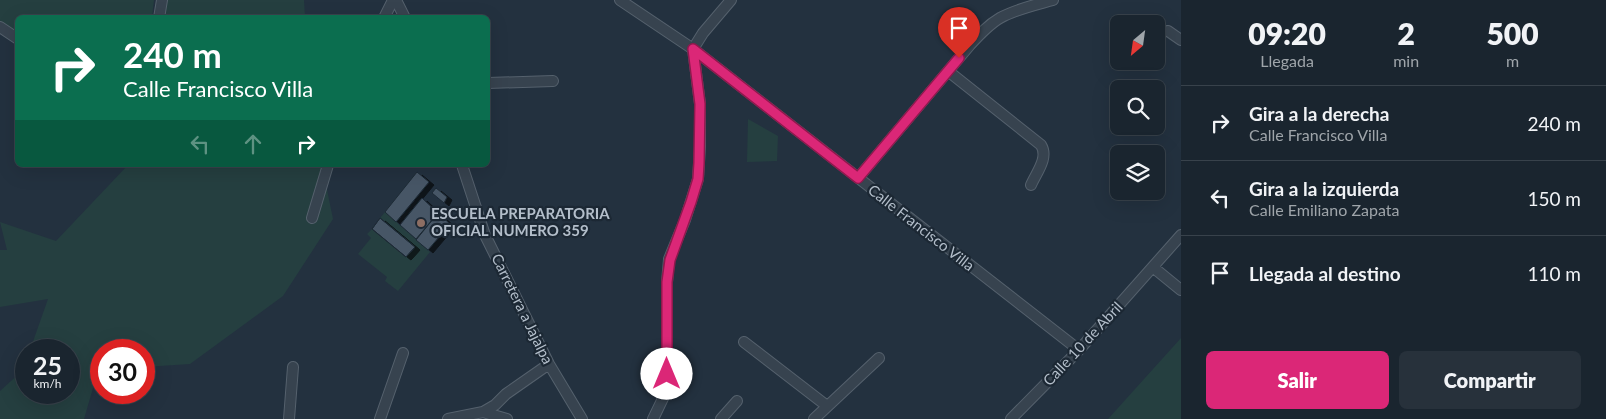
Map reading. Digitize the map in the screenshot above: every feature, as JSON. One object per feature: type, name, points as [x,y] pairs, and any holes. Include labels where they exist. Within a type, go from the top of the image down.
[{"type":"street","points":[[160,15],[162,0]]},
{"type":"street","points":[[386,15],[395,0],[403,15]]},
{"type":"street","name":"Calle Francisco Villa","points":[[620,0],[693,49],[1079,350]]},
{"type":"street","points":[[653,419],[667,390],[666,300],[670,260],[698,179],[700,104],[693,49],[710,24],[731,0]]},
{"type":"street","points":[[858,178],[987,27],[1017,10],[1053,0]]},
{"type":"street","points":[[0,27],[15,37]]},
{"type":"street","points":[[1168,31],[1181,40]]},
{"type":"street","points":[[948,71],[1044,149],[1043,159],[1030,185]]},
{"type":"street","points":[[490,83],[553,81]]},
{"type":"street","points":[[312,218],[327,167]]},
{"type":"street","name":"Carretera a Jajalpa","points":[[463,167],[485,235],[549,364],[582,419]]},
{"type":"street","name":"Calle 10 de Abril","points":[[1011,419],[1079,350],[1154,268],[1181,235]]},
{"type":"street","points":[[1154,268],[1181,290]]},
{"type":"street","points":[[744,342],[827,406]]},
{"type":"street","points":[[380,419],[404,353]]},
{"type":"street","points":[[814,419],[879,358]]},
{"type":"street","points":[[448,419],[483,412],[549,364]]},
{"type":"street","points":[[289,419],[294,367]]},
{"type":"street","points":[[721,419],[737,400]]},
{"type":"street","points":[[483,412],[507,419]]},
{"type":"green space","points":[[0,0],[154,0],[152,15],[15,15],[15,33],[0,23]]},
{"type":"green space","points":[[164,0],[304,0],[305,15],[164,15]]},
{"type":"green space","points":[[748,119],[778,136],[777,161],[747,162]]},
{"type":"green space","points":[[126,167],[322,167],[333,219],[283,296],[190,364],[155,366],[155,339],[90,339],[90,398],[84,419],[0,419],[0,391],[15,377],[15,404],[80,404],[80,339],[34,339],[48,299],[0,307],[0,250],[7,250],[0,222],[56,241]]},
{"type":"green space","points":[[385,212],[430,252],[398,291],[385,281],[387,277],[358,254],[371,238],[367,234],[372,229],[406,257],[414,247],[380,218]]},
{"type":"green space","points":[[1181,338],[1181,419],[1108,419]]},
{"type":"building","points":[[417,172],[429,182],[396,222],[385,212]]},
{"type":"building","points":[[436,188],[447,197],[444,203],[432,193]]},
{"type":"building","points":[[422,198],[438,213],[416,239],[400,225]]},
{"type":"building","points":[[438,213],[450,224],[428,250],[416,240]]},
{"type":"building","points":[[380,218],[415,247],[406,257],[372,229]]},
{"type":"building","points":[[380,218],[415,247],[406,257],[372,229]]},
{"type":"place","name":"ESCUELA PREPARATORIA OFICIAL NUMERO 359","points":[[421,223]]},
{"type":"route","points":[[667,374],[666,310],[670,260],[698,179],[700,104],[693,49],[858,178],[959,58]]}]
